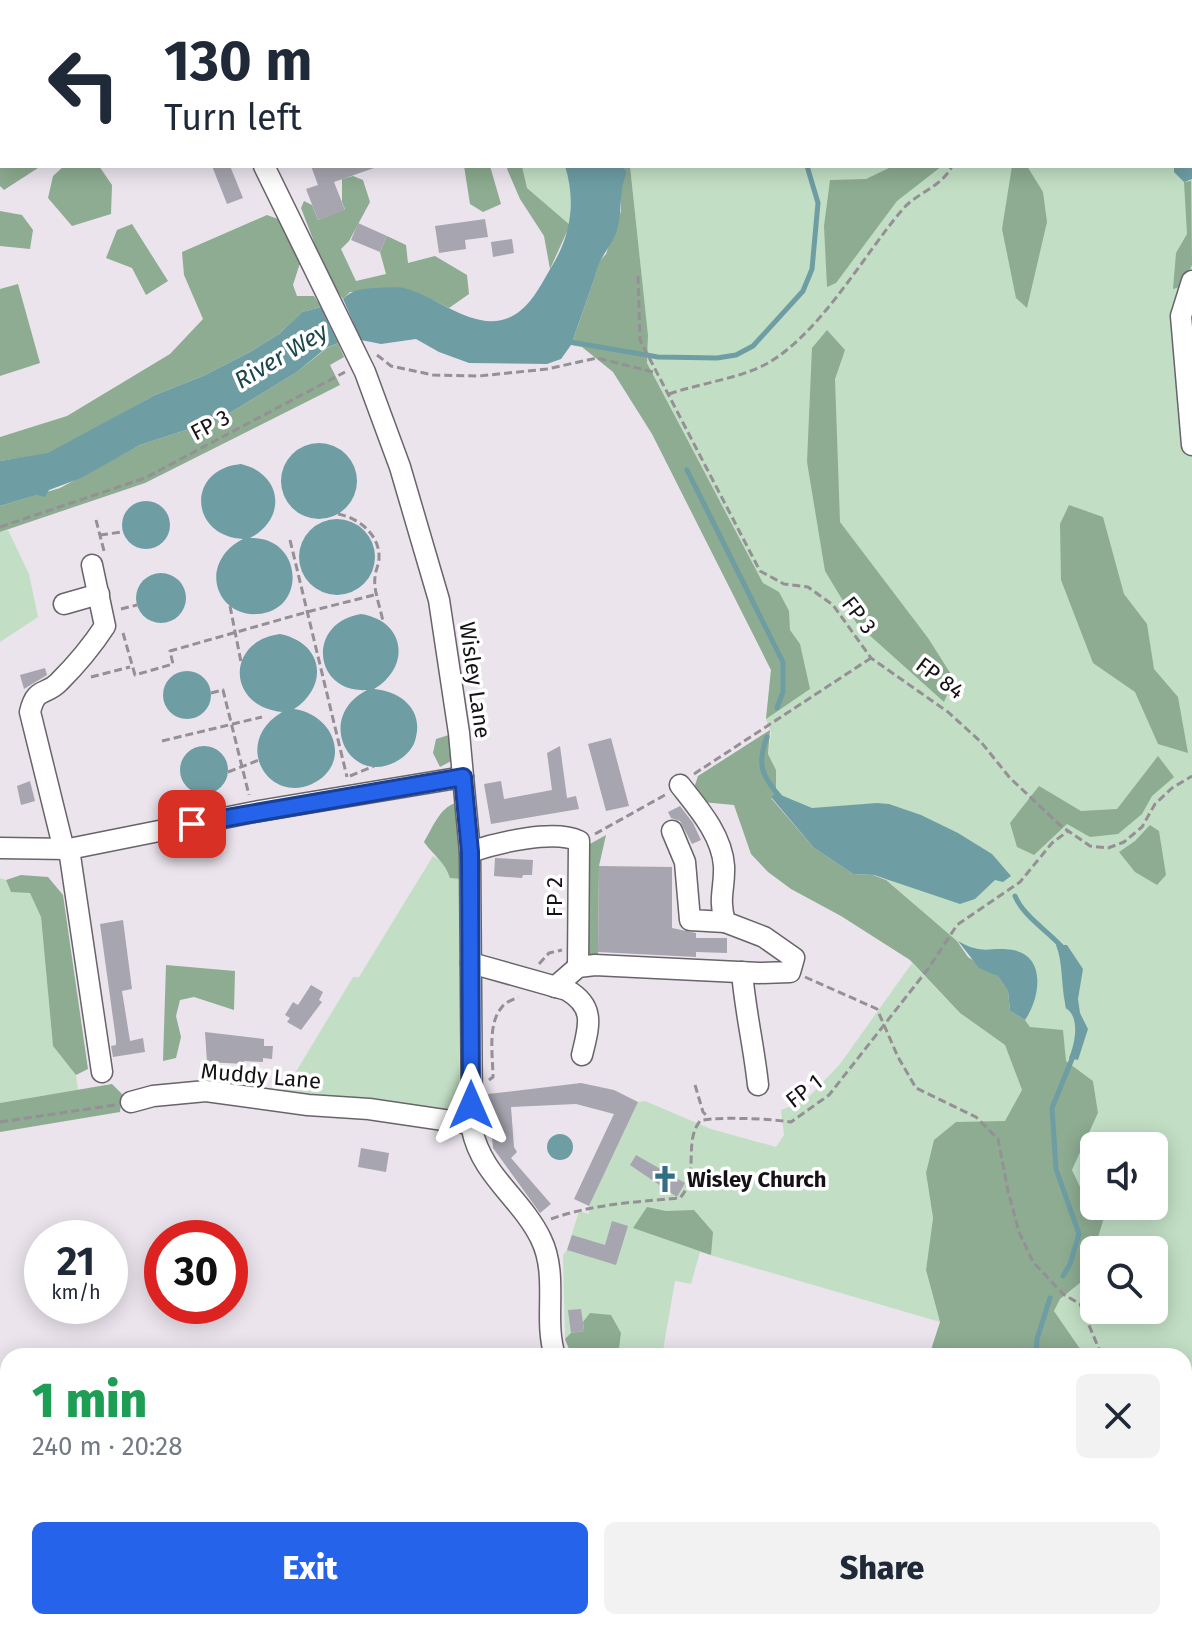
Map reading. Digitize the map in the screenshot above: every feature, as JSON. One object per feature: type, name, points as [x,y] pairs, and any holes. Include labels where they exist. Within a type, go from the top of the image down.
[{"type":"street","name":"Wisley Lane","points":[[265,168],[355,353],[400,467],[439,600],[455,704],[470,852],[471,1124],[474,1142],[485,1165],[533,1225],[546,1251],[553,1348]]},
{"type":"street","points":[[1192,281],[1181,316],[1192,445]]},
{"type":"street","points":[[98,558],[99,594],[105,626],[56,686],[44,689],[33,699],[30,712],[66,849],[102,1072]]},
{"type":"street","points":[[64,604],[99,594]]},
{"type":"street","points":[[0,848],[66,849],[254,812],[344,784],[463,777]]},
{"type":"street","points":[[680,785],[703,814],[724,865],[720,903],[725,922]]},
{"type":"street","points":[[555,987],[578,967],[595,965],[790,972],[794,958],[764,937],[725,922],[690,920],[685,862],[672,831]]},
{"type":"street","name":"FP 2","points":[[470,852],[494,843],[549,837],[570,837],[579,841],[578,939]]},
{"type":"street","points":[[578,939],[578,967]]},
{"type":"street","points":[[471,963],[577,996],[585,1005],[589,1018],[582,1055]]},
{"type":"street","points":[[742,972],[758,1085]]},
{"type":"street","name":"Muddy Lane","points":[[131,1102],[153,1096],[206,1091],[471,1124]]},
{"type":"path","points":[[669,394],[758,368],[789,349],[844,289],[907,203],[938,183],[950,168]]},
{"type":"path","name":"FP 3","points":[[638,276],[640,340],[760,571],[784,584],[808,587],[833,605],[871,658]]},
{"type":"path","points":[[355,353],[370,350],[391,366],[433,375],[479,376],[547,369],[597,358],[657,373]]},
{"type":"path","name":"FP 3","points":[[0,527],[145,478],[351,369],[355,353]]},
{"type":"path","points":[[338,514],[367,528],[376,543],[379,554],[374,579],[383,622]]},
{"type":"path","points":[[96,520],[100,535],[98,558]]},
{"type":"path","points":[[100,535],[122,532]]},
{"type":"path","points":[[290,540],[344,784],[374,766]]},
{"type":"path","points":[[121,624],[135,675],[173,664],[170,651],[378,594]]},
{"type":"path","points":[[117,610],[137,605]]},
{"type":"path","points":[[230,606],[241,662]]},
{"type":"path","points":[[764,731],[871,658]]},
{"type":"path","name":"FP 84","points":[[871,658],[948,712],[981,742],[1010,778],[1068,831],[1090,846],[1108,848],[1124,842],[1142,827],[1155,804],[1172,788],[1192,776]]},
{"type":"path","points":[[86,678],[131,667]]},
{"type":"path","points":[[211,693],[223,690],[254,812]]},
{"type":"path","points":[[162,741],[262,717]]},
{"type":"path","points":[[228,772],[259,760]]},
{"type":"path","name":"FP 1","points":[[711,1118],[791,1122],[829,1095],[928,969],[957,925],[1020,882],[1052,843],[1068,831]]},
{"type":"path","name":"FP 2","points":[[471,1087],[480,1086],[493,1077],[493,1032],[503,1004],[523,994],[544,957],[578,939]]},
{"type":"path","points":[[790,972],[877,1009],[886,1023],[898,1057],[916,1088],[976,1117],[998,1139],[1019,1232],[1033,1262],[1063,1294],[1080,1304],[1099,1348]]},
{"type":"path","points":[[695,1085],[703,1112],[711,1118]]},
{"type":"path","points":[[0,1122],[131,1102]]},
{"type":"path","points":[[533,1225],[577,1210],[680,1198],[687,1191],[692,1174],[694,1130],[700,1121],[711,1118]]},
{"type":"green space","points":[[0,168],[38,168],[4,190],[0,186]]},
{"type":"green space","points":[[62,168],[100,168],[112,185],[111,214],[72,226],[48,198],[53,176]]},
{"type":"green space","points":[[464,168],[491,168],[501,204],[483,212],[470,204]]},
{"type":"green space","points":[[522,168],[566,168],[571,186],[570,225],[527,188]]},
{"type":"green space","points":[[522,168],[527,188],[570,225],[550,269],[544,236],[520,199],[507,169]]},
{"type":"green space","points":[[624,168],[630,168],[648,335],[647,363],[763,583],[779,592],[789,611],[790,630],[800,644],[810,689],[766,719],[771,670],[652,434],[613,372],[582,347],[571,345],[595,277],[596,265],[606,254],[621,211],[621,184],[627,172]]},
{"type":"green space","points":[[630,168],[1192,168],[1192,1348],[1079,1348],[1054,1311],[1060,1299],[1080,1283],[1080,1324],[1168,1324],[1168,1236],[1098,1236],[1103,1220],[1168,1220],[1168,1132],[1089,1132],[1098,1113],[1093,1081],[1030,1027],[992,972],[886,880],[771,797],[776,770],[768,754],[771,733],[766,719],[771,670],[743,612],[763,583],[647,363],[648,335]]},
{"type":"green space","points":[[889,168],[939,168],[897,201],[836,283],[827,287],[824,226],[830,180],[866,179]]},
{"type":"green space","points":[[1012,168],[1028,168],[1043,192],[1047,222],[1027,308],[1016,298],[1002,229]]},
{"type":"green space","points":[[353,176],[363,180],[370,202],[349,241],[341,249],[356,281],[386,274],[380,252],[387,236],[406,245],[408,263],[435,256],[467,275],[469,294],[449,308],[433,300],[350,292],[343,299],[328,278],[301,208],[304,201],[312,205],[318,220],[345,209],[342,179]]},
{"type":"green space","points":[[1191,181],[1192,265],[1180,287],[1173,289],[1176,253],[1187,234],[1184,182]]},
{"type":"green space","points":[[0,211],[22,215],[33,230],[30,249],[0,246]]},
{"type":"green space","points":[[267,215],[278,219],[300,263],[293,285],[297,296],[314,296],[321,307],[302,312],[279,334],[250,352],[203,376],[155,395],[48,454],[0,461],[0,437],[67,416],[170,354],[203,319],[184,275],[182,252]]},
{"type":"green space","points":[[132,224],[168,281],[146,295],[132,268],[106,258],[117,230]]},
{"type":"green space","points":[[18,284],[40,363],[0,376],[0,289]]},
{"type":"green space","points":[[827,330],[845,350],[835,379],[840,522],[928,638],[954,679],[944,702],[857,624],[825,571],[807,462],[812,348]]},
{"type":"green space","points":[[338,343],[344,357],[330,365],[340,385],[145,483],[0,532],[0,506],[60,488],[140,445],[220,419]]},
{"type":"green space","points":[[1069,505],[1103,517],[1124,594],[1147,624],[1154,669],[1178,697],[1188,753],[1158,744],[1135,692],[1093,663],[1061,580],[1060,524]]},
{"type":"green space","points":[[8,530],[29,574],[38,617],[0,642],[0,532]]},
{"type":"green space","points":[[770,730],[768,754],[776,770],[776,793],[771,798],[814,848],[853,874],[873,875],[886,880],[957,941],[968,957],[998,976],[1008,991],[1010,1011],[1030,1027],[1063,1030],[1066,1061],[1093,1081],[1098,1113],[1089,1132],[1080,1132],[1080,1152],[1072,1170],[1080,1187],[1080,1220],[1103,1220],[1098,1236],[1080,1236],[1080,1283],[1060,1299],[1054,1311],[1079,1348],[932,1348],[940,1322],[926,1270],[933,1218],[926,1173],[934,1140],[956,1122],[1005,1121],[1022,1090],[1005,1045],[960,1013],[910,960],[768,872],[751,854],[734,805],[702,802],[693,791],[698,776]]},
{"type":"green space","points":[[452,734],[455,759],[440,767],[433,753],[436,739]]},
{"type":"green space","points":[[1158,756],[1174,777],[1152,796],[1142,814],[1118,834],[1090,837],[1067,824],[1034,855],[1017,847],[1010,823],[1039,786],[1081,811],[1117,809]]},
{"type":"green space","points":[[460,802],[462,879],[450,878],[424,842],[443,812]]},
{"type":"green space","points":[[1150,825],[1159,831],[1166,875],[1157,885],[1135,872],[1119,852]]},
{"type":"green space","points":[[606,835],[599,866],[598,959],[588,959],[588,845]]},
{"type":"green space","points":[[433,856],[462,879],[459,1103],[452,1112],[282,1095],[353,977],[359,977]]},
{"type":"green space","points":[[21,875],[48,877],[63,895],[88,1069],[76,1075],[53,1046],[41,917],[30,893],[11,892],[6,880]]},
{"type":"green space","points":[[0,878],[6,880],[11,892],[30,892],[41,917],[53,1046],[76,1075],[78,1090],[0,1103]]},
{"type":"green space","points":[[912,963],[960,1013],[1005,1045],[1022,1090],[1005,1122],[926,1173],[933,1218],[926,1270],[940,1322],[700,1252],[691,1284],[675,1281],[663,1348],[569,1348],[565,1339],[563,1255],[579,1211],[589,1214],[589,1206],[638,1102],[645,1101],[711,1129],[776,1147],[784,1135],[781,1110],[805,1101],[840,1064]]},
{"type":"green space","points":[[166,965],[235,971],[234,1010],[194,997],[180,1000],[176,1016],[181,1037],[176,1058],[163,1061]]},
{"type":"green space","points":[[112,1084],[122,1094],[120,1112],[0,1132],[0,1103]]},
{"type":"green space","points":[[1080,1152],[1080,1187],[1072,1170]]},
{"type":"green space","points":[[647,1207],[666,1211],[694,1210],[713,1232],[711,1255],[633,1228]]},
{"type":"green space","points":[[590,1313],[611,1315],[621,1333],[619,1348],[569,1348],[565,1339],[571,1333],[584,1331],[583,1322]]},
{"type":"water","points":[[565,168],[624,168],[627,172],[622,186],[617,230],[599,264],[571,345],[561,359],[547,364],[469,363],[416,339],[381,344],[361,340],[343,299],[362,289],[407,289],[477,319],[506,319],[520,311],[538,290],[564,242],[571,205]]},
{"type":"water","points":[[1174,168],[1192,168],[1192,179],[1184,182]]},
{"type":"water","name":"River Wey","points":[[321,307],[338,343],[326,348],[297,372],[220,419],[140,445],[81,478],[49,490],[45,497],[37,495],[0,506],[0,461],[48,453],[155,395],[203,376],[250,352],[279,334],[302,312]]},
{"type":"water","points":[[319,443],[334,446],[346,454],[354,466],[357,481],[354,496],[346,508],[334,516],[319,519],[304,516],[292,508],[284,496],[281,481],[284,466],[292,454],[304,446]]},
{"type":"water","points":[[241,464],[265,477],[275,498],[270,520],[250,538],[268,541],[281,549],[289,560],[292,574],[291,588],[285,601],[274,610],[257,614],[235,609],[219,591],[218,565],[228,550],[243,539],[225,535],[212,527],[204,515],[201,502],[203,489],[211,477],[223,469]]},
{"type":"water","points":[[146,501],[163,508],[170,525],[163,542],[146,549],[129,542],[122,525],[129,508]]},
{"type":"water","points":[[337,519],[351,522],[364,530],[372,543],[375,557],[372,571],[364,584],[351,592],[337,595],[323,592],[310,584],[302,571],[299,557],[302,543],[310,530],[323,522]]},
{"type":"water","points":[[161,573],[179,580],[186,598],[179,616],[161,623],[143,616],[136,598],[143,580]]},
{"type":"water","points":[[361,614],[376,618],[387,626],[395,635],[398,646],[394,669],[374,689],[400,697],[416,718],[415,741],[409,751],[397,761],[380,767],[365,765],[353,758],[344,746],[341,732],[342,717],[351,702],[367,690],[349,688],[336,681],[327,670],[323,657],[324,643],[331,630],[343,620]]},
{"type":"water","points":[[280,634],[306,646],[317,666],[313,689],[294,709],[320,721],[329,730],[334,742],[332,765],[324,776],[312,784],[296,788],[282,786],[261,767],[257,754],[259,739],[267,725],[282,712],[264,708],[251,699],[243,687],[240,674],[242,660],[249,648],[262,639]]},
{"type":"water","points":[[187,671],[196,672],[204,678],[210,686],[210,704],[204,712],[196,718],[187,719],[178,718],[170,712],[164,704],[163,695],[164,686],[170,678],[178,672]]},
{"type":"water","points":[[204,746],[221,753],[228,770],[221,787],[204,794],[187,787],[180,770],[187,753]]},
{"type":"water","points":[[776,793],[812,808],[877,803],[921,815],[992,854],[1011,876],[1003,882],[995,880],[975,899],[960,904],[874,875],[853,874],[814,848],[771,797]]},
{"type":"water","points":[[958,941],[981,949],[1013,950],[1032,961],[1036,970],[1037,991],[1025,1020],[1010,1011],[1008,991],[998,976],[979,968]]},
{"type":"water","points":[[1056,945],[1067,945],[1083,969],[1078,999],[1080,1013],[1088,1029],[1078,1060],[1069,1058],[1075,1023],[1066,1007]]},
{"type":"water","points":[[560,1134],[569,1138],[573,1147],[569,1156],[560,1160],[551,1156],[547,1147],[551,1138]]},
{"type":"building","points":[[213,168],[231,168],[243,198],[227,204]]},
{"type":"building","points":[[312,168],[374,168],[334,182],[345,210],[318,220],[306,189],[318,185]]},
{"type":"building","points":[[485,219],[488,237],[465,240],[466,249],[439,253],[435,226]]},
{"type":"building","points":[[358,223],[387,236],[380,252],[351,240]]},
{"type":"building","points":[[512,239],[514,253],[493,257],[491,242]]},
{"type":"building","points":[[45,668],[47,675],[24,689],[20,675]]},
{"type":"building","points":[[611,738],[629,806],[606,811],[588,744]]},
{"type":"building","points":[[560,746],[567,798],[576,796],[579,809],[491,824],[484,784],[501,781],[504,799],[552,790],[547,753]]},
{"type":"building","points":[[30,781],[35,801],[21,805],[17,786]]},
{"type":"building","points":[[680,806],[701,840],[692,844],[680,821],[671,818],[668,812]]},
{"type":"building","points":[[495,858],[533,860],[532,875],[523,875],[522,878],[494,876]]},
{"type":"building","points":[[599,866],[672,867],[672,928],[696,933],[696,938],[727,938],[727,953],[696,952],[696,957],[598,952]]},
{"type":"building","points":[[123,920],[132,989],[122,991],[130,1041],[143,1038],[145,1052],[113,1057],[111,1046],[116,1045],[116,1040],[100,924]]},
{"type":"building","points":[[311,985],[323,992],[319,1000],[322,1002],[301,1030],[287,1022],[290,1018],[285,1015],[293,1002],[298,1005]]},
{"type":"building","points":[[205,1032],[264,1039],[264,1046],[273,1046],[272,1059],[244,1061],[244,1064],[207,1062]]},
{"type":"building","points":[[581,1083],[614,1090],[638,1102],[589,1206],[574,1199],[614,1114],[576,1104],[511,1107],[517,1152],[511,1158],[551,1204],[540,1213],[493,1148],[488,1094]]},
{"type":"building","points":[[361,1148],[389,1153],[386,1172],[358,1167]]},
{"type":"building","name":"Wisley Church","points":[[636,1155],[685,1183],[677,1197],[630,1165]]},
{"type":"building","points":[[612,1221],[628,1226],[616,1265],[567,1250],[572,1235],[605,1245]]},
{"type":"building","points":[[581,1309],[584,1331],[571,1333],[568,1310]]},
{"type":"waterway","points":[[565,341],[658,357],[717,358],[736,355],[753,346],[803,291],[812,269],[818,203],[808,168]]},
{"type":"waterway","points":[[687,470],[783,662],[783,692],[777,708]]},
{"type":"waterway","points":[[767,737],[762,755],[763,769],[780,797]]},
{"type":"waterway","points":[[1015,896],[1030,917],[1062,947]]},
{"type":"waterway","points":[[1063,1276],[1079,1234],[1056,1169],[1052,1108],[1074,1054]]},
{"type":"waterway","points":[[1036,1348],[1050,1298]]},
{"type":"place","name":"Wisley Church","points":[[665,1179]]},
{"type":"route","points":[[192,824],[463,777],[470,852],[471,1105]]}]
